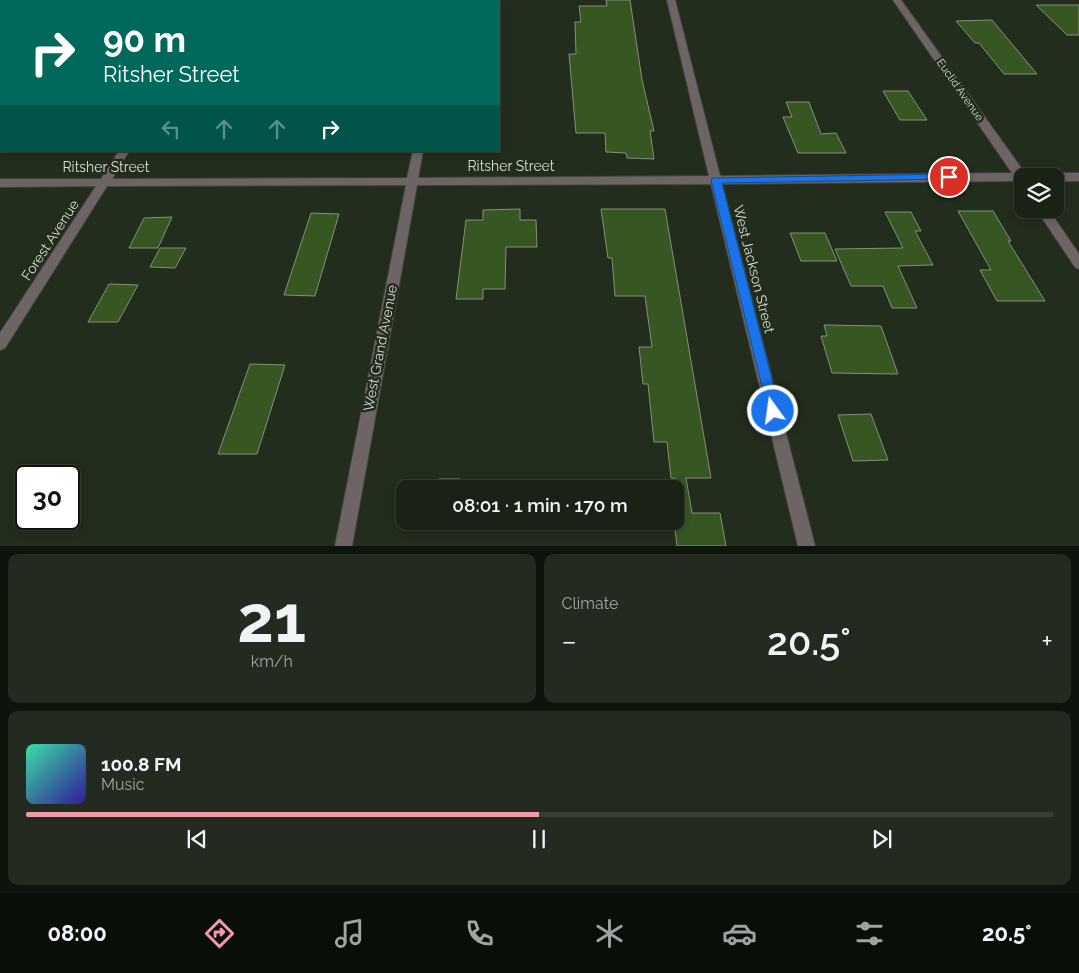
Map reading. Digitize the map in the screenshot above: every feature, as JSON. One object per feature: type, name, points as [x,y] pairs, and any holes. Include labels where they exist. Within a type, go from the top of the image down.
[{"type":"street","name":"West Jackson Street","points":[[671,0],[807,546]]},
{"type":"street","name":"Euclid Avenue","points":[[897,0],[1015,168]]},
{"type":"street","name":"Forest Avenue","points":[[0,344],[123,152]]},
{"type":"street","name":"West Grand Avenue","points":[[343,546],[418,152]]},
{"type":"street","points":[[1064,177],[1079,177]]},
{"type":"street","name":"Ritsher Street","points":[[0,183],[1014,178]]},
{"type":"street","points":[[1048,218],[1079,264]]},
{"type":"building","points":[[606,0],[630,0],[642,80],[654,131],[650,131],[654,159],[627,158],[626,153],[606,152],[605,133],[576,133],[569,54],[576,54],[575,22],[581,22],[579,6],[607,6]]},
{"type":"building","points":[[1036,5],[1079,5],[1079,35],[1067,35]]},
{"type":"building","points":[[992,20],[1037,74],[1004,74],[979,43],[975,43],[956,21]]},
{"type":"building","points":[[883,91],[908,91],[927,120],[900,120]]},
{"type":"building","points":[[786,102],[809,102],[821,134],[836,133],[846,153],[798,153],[783,117],[792,117]]},
{"type":"building","points":[[520,209],[520,220],[536,220],[537,247],[506,247],[505,289],[483,289],[483,299],[456,299],[466,220],[483,220],[483,210]]},
{"type":"building","points":[[601,209],[665,209],[711,478],[686,478],[692,513],[720,513],[726,546],[677,546],[675,530],[684,530],[684,480],[671,478],[667,442],[654,442],[648,384],[643,384],[639,347],[652,347],[645,296],[615,296],[612,258],[608,258]]},
{"type":"building","points":[[958,211],[993,211],[1011,241],[1008,241],[1045,301],[997,301],[980,270],[991,270]]},
{"type":"building","points":[[885,212],[911,212],[921,231],[915,231],[933,265],[898,266],[917,308],[892,308],[883,286],[851,286],[835,249],[903,248]]},
{"type":"building","points":[[311,213],[339,214],[315,296],[284,295]]},
{"type":"building","points":[[172,217],[158,248],[129,248],[144,218]]},
{"type":"building","points":[[790,233],[825,233],[837,261],[801,261]]},
{"type":"building","points":[[160,248],[186,248],[175,268],[150,267]]},
{"type":"building","points":[[109,284],[138,285],[118,322],[88,322]]},
{"type":"building","points":[[824,325],[881,326],[898,374],[832,373],[821,336],[827,336]]},
{"type":"building","points":[[250,364],[285,365],[257,454],[218,454]]},
{"type":"building","points":[[871,414],[888,460],[853,461],[838,415]]},
{"type":"building","points":[[439,479],[460,479],[460,480]]},
{"type":"route","points":[[773,411],[716,180],[949,177]]}]
